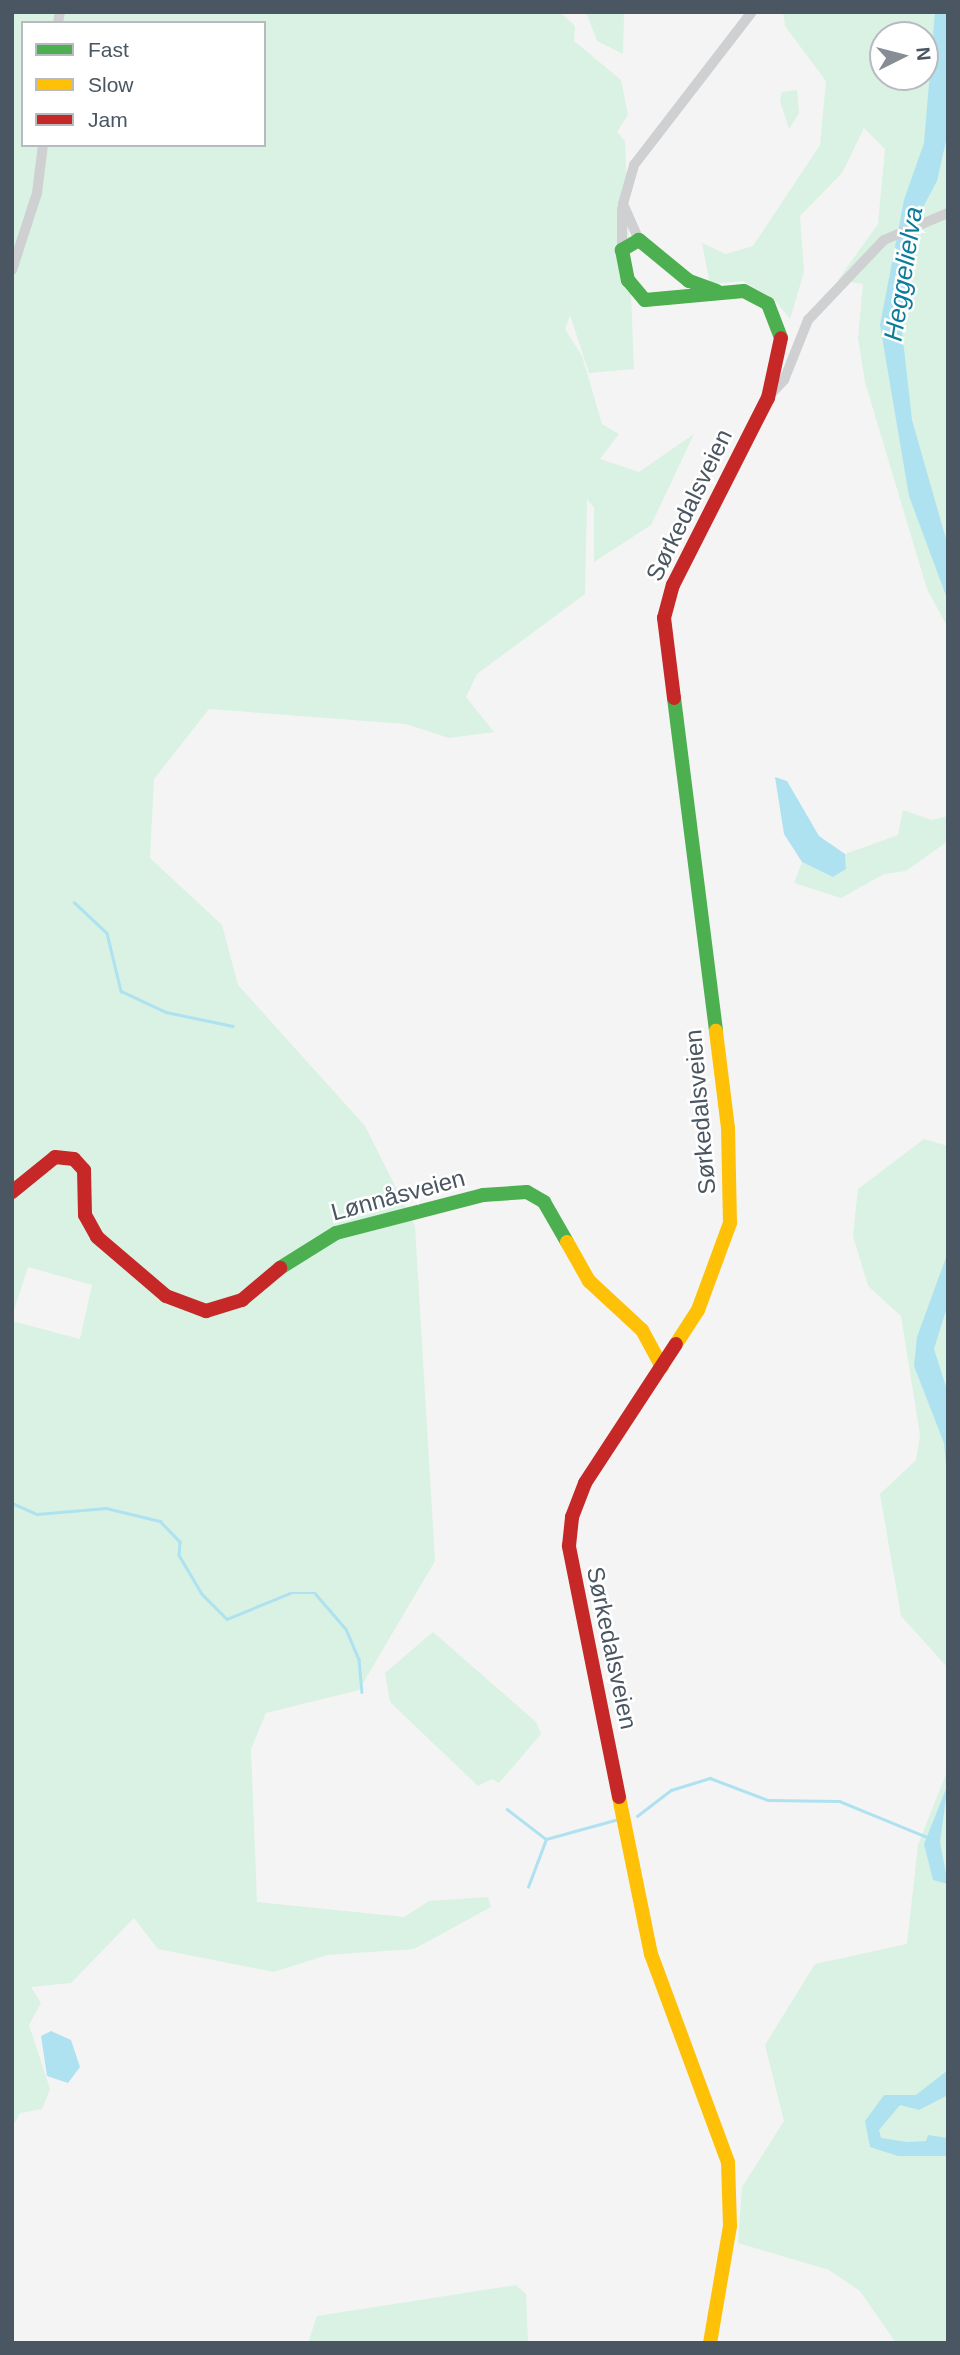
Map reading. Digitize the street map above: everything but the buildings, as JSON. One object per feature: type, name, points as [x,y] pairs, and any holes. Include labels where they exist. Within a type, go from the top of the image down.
[{"type":"street","points":[[622,250],[623,204],[639,156],[752,12]]},
{"type":"street","points":[[12,270],[37,193],[43,147]]},
{"type":"street","points":[[623,204],[639,240],[689,281],[717,291]]},
{"type":"street","points":[[768,398],[784,380],[808,320],[896,232],[919,227],[948,213]]},
{"type":"street","points":[[622,250],[639,240]]},
{"type":"street","name":"Sørkedalsveien","points":[[622,250],[628,280],[645,300],[717,291],[757,295],[777,317],[782,349],[768,398],[673,585],[664,618],[732,1168],[722,1256],[707,1294],[586,1483],[572,1517],[569,1546],[647,1939],[728,2162],[730,2226],[710,2343]]},
{"type":"street","name":"Lønnåsveien","points":[[12,1192],[55,1157],[74,1159],[84,1170],[85,1215],[97,1237],[175,1303],[206,1311],[242,1300],[293,1258],[336,1233],[483,1195],[527,1192],[544,1202],[589,1281],[642,1330],[662,1367]]},
{"type":"green space","points":[[12,12],[560,12],[575,26],[574,41],[621,80],[628,115],[617,132],[625,141],[634,369],[589,373],[570,315],[565,329],[582,356],[602,424],[619,434],[600,459],[639,472],[694,434],[651,525],[594,562],[594,508],[587,499],[585,594],[477,674],[466,697],[494,732],[449,738],[406,724],[209,709],[154,779],[150,858],[222,925],[238,985],[365,1126],[415,1226],[435,1561],[359,1690],[266,1713],[251,1749],[257,1902],[404,1917],[429,1901],[488,1897],[491,1907],[414,1949],[327,1955],[274,1972],[158,1949],[134,1918],[71,1983],[31,1987],[41,2003],[29,2025],[50,2089],[42,2109],[20,2113],[12,2128],[12,1321],[80,1339],[92,1285],[28,1267],[12,1316]]},
{"type":"green space","points":[[586,12],[624,12],[623,54],[597,41]]},
{"type":"green space","points":[[783,12],[948,12],[948,628],[927,589],[865,382],[858,338],[863,284],[838,280],[878,224],[885,149],[864,128],[842,173],[800,216],[804,272],[790,319],[774,299],[743,281],[710,284],[702,243],[726,254],[753,246],[820,145],[826,81],[785,26]]},
{"type":"green space","points":[[797,90],[799,113],[789,129],[780,101],[782,92]]},
{"type":"green space","points":[[903,810],[932,820],[948,816],[948,841],[906,871],[884,874],[841,898],[794,883],[802,862],[833,877],[846,869],[845,854],[898,835]]},
{"type":"green space","points":[[924,1139],[948,1146],[948,1668],[901,1616],[880,1494],[916,1460],[920,1435],[901,1316],[868,1286],[853,1236],[858,1189]]},
{"type":"green space","points":[[433,1632],[536,1722],[541,1734],[499,1783],[492,1779],[478,1786],[390,1702],[385,1673]]},
{"type":"green space","points":[[948,1769],[948,2343],[896,2343],[860,2291],[829,2270],[738,2243],[742,2187],[784,2121],[765,2045],[815,1964],[907,1944],[918,1845]]},
{"type":"green space","points":[[516,2285],[526,2294],[528,2343],[308,2343],[317,2316]]},
{"type":"water","name":"Heggelielva","points":[[935,12],[948,12],[948,132],[937,181],[914,224],[901,322],[912,420],[948,546],[948,601],[909,496],[880,325],[904,200],[924,143],[928,91],[939,91],[939,21],[934,21]]},
{"type":"water","points":[[775,777],[787,781],[819,836],[845,854],[846,869],[833,877],[802,862],[784,834]]},
{"type":"water","points":[[948,1252],[948,1304],[934,1349],[948,1393],[948,1486],[944,1443],[914,1366],[917,1337]]},
{"type":"water","points":[[948,1784],[940,1842],[948,1884],[933,1880],[924,1844]]},
{"type":"water","points":[[51,2031],[71,2040],[80,2067],[68,2083],[47,2076],[41,2036]]},
{"type":"water","points":[[948,2070],[948,2095],[919,2110],[900,2105],[879,2130],[881,2138],[907,2142],[926,2141],[928,2135],[948,2138],[948,2156],[898,2156],[870,2147],[865,2121],[884,2095],[916,2095]]},
{"type":"waterway","points":[[74,902],[107,933],[121,991],[166,1012],[233,1026]]},
{"type":"waterway","points":[[12,1503],[37,1514],[106,1508],[160,1521],[180,1542],[179,1555],[202,1594],[227,1619],[290,1593],[315,1593],[346,1629],[359,1659],[362,1692]]},
{"type":"waterway","points":[[637,1816],[671,1790],[710,1778],[768,1800],[839,1801],[927,1837]]},
{"type":"waterway","points":[[507,1809],[546,1839]]},
{"type":"waterway","points":[[528,1887],[546,1839],[615,1820]]},
{"type":"traffic: fast","points":[[717,291],[689,281],[639,240],[622,250],[628,280],[645,300],[744,291],[768,304],[781,338]]},
{"type":"traffic: fast","points":[[674,698],[716,1031]]},
{"type":"traffic: fast","points":[[280,1268],[336,1233],[483,1195],[527,1192],[544,1202],[567,1242]]},
{"type":"traffic: slow","points":[[676,1344],[698,1310],[730,1223],[728,1128],[716,1031]]},
{"type":"traffic: slow","points":[[567,1242],[589,1281],[642,1330],[662,1367]]},
{"type":"traffic: slow","points":[[619,1797],[651,1954],[728,2162],[730,2226],[710,2343]]},
{"type":"traffic: jam","points":[[674,698],[664,618],[673,585],[768,398],[781,338]]},
{"type":"traffic: jam","points":[[12,1192],[55,1157],[74,1159],[84,1170],[85,1215],[97,1237],[166,1296],[206,1311],[242,1300],[280,1268]]},
{"type":"traffic: jam","points":[[619,1797],[569,1546],[572,1517],[585,1483],[676,1344]]}]
